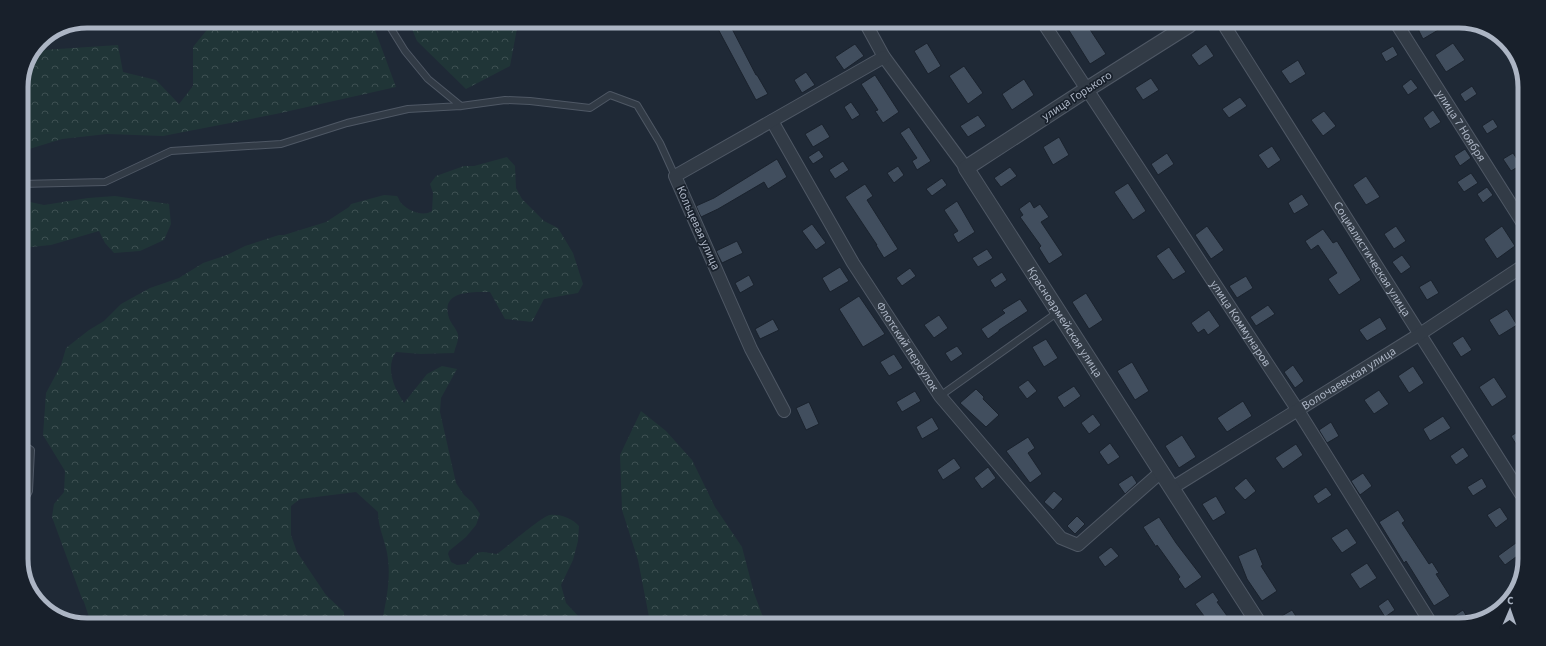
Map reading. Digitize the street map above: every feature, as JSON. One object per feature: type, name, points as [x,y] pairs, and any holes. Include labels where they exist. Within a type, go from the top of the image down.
[{"type":"street","name":"Красноармейская улица","points":[[868,28],[884,57],[966,168],[1255,618]]},
{"type":"street","name":"улица Коммунаров","points":[[1047,28],[1297,409],[1428,618]]},
{"type":"street","name":"улица Горького","points":[[966,168],[1184,28]]},
{"type":"street","name":"Социалистическая улица","points":[[1226,28],[1518,489]]},
{"type":"street","name":"улица 7 Ноября","points":[[1399,28],[1518,216]]},
{"type":"street","name":"Кольцевая улица","points":[[784,411],[751,349],[675,176],[884,57]]},
{"type":"street","name":"Флотский переулок","points":[[772,121],[853,263],[940,396],[1061,538],[1078,544],[1161,472]]},
{"type":"street","name":"Волочаевская улица","points":[[1172,488],[1420,334],[1518,269]]},
{"type":"lane","points":[[391,28],[405,51],[428,79],[461,106]]},
{"type":"lane","points":[[28,184],[105,182],[171,151],[281,144],[347,123],[408,108],[461,106],[505,100],[530,101],[590,108],[610,95],[637,106],[660,143],[675,176]]},
{"type":"lane","points":[[940,396],[1058,312]]},
{"type":"lane","points":[[28,448],[31,450],[28,493]]},
{"type":"green space","points":[[210,28],[374,28],[396,87],[276,114],[163,136],[107,134],[62,139],[28,149],[28,83],[34,61],[39,53],[43,50],[118,45],[123,72],[156,80],[179,104],[193,86],[193,47]]},
{"type":"green space","points":[[412,28],[517,28],[510,66],[466,89],[417,41]]},
{"type":"green space","points":[[507,157],[515,166],[516,188],[522,199],[544,221],[558,228],[573,253],[583,284],[578,293],[544,299],[532,322],[505,319],[490,292],[459,294],[453,297],[449,302],[447,309],[449,318],[458,335],[454,353],[421,354],[396,352],[391,365],[392,378],[404,403],[427,374],[442,366],[457,369],[441,398],[440,412],[456,483],[480,514],[476,525],[466,537],[449,551],[448,554],[451,562],[457,565],[466,564],[479,552],[497,554],[532,526],[550,515],[558,515],[569,519],[579,526],[578,541],[573,560],[561,585],[566,603],[580,618],[383,618],[389,576],[388,557],[378,512],[356,492],[300,499],[291,506],[291,535],[297,552],[326,595],[344,612],[344,618],[89,618],[52,517],[54,504],[64,492],[65,471],[43,435],[46,393],[61,365],[66,348],[89,330],[104,321],[121,304],[150,288],[179,278],[203,263],[227,255],[245,246],[326,222],[349,207],[351,204],[384,195],[397,196],[400,202],[408,209],[420,213],[428,213],[432,211],[433,193],[430,184],[436,176],[464,166],[474,166]]},
{"type":"green space","points":[[115,196],[169,204],[171,224],[164,240],[140,251],[114,253],[105,243],[99,231],[51,245],[28,247],[28,202],[44,205],[88,198]]},
{"type":"green space","points":[[641,411],[666,431],[692,460],[715,507],[742,547],[754,593],[763,618],[648,618],[638,560],[622,510],[620,455]]},
{"type":"building","points":[[718,28],[732,28],[756,75],[768,94],[756,100]]},
{"type":"building","points":[[1068,28],[1089,28],[1106,54],[1090,64]]},
{"type":"building","points":[[1420,28],[1442,28],[1423,39],[1418,29]]},
{"type":"building","points":[[927,43],[941,66],[928,74],[914,51]]},
{"type":"building","points":[[1453,43],[1465,60],[1446,72],[1435,55]]},
{"type":"building","points":[[855,44],[864,56],[844,70],[835,57]]},
{"type":"building","points":[[1206,44],[1214,56],[1199,66],[1191,55]]},
{"type":"building","points":[[1393,46],[1398,55],[1386,62],[1381,53]]},
{"type":"building","points":[[1298,60],[1306,74],[1290,84],[1281,71]]},
{"type":"building","points":[[964,66],[983,93],[968,104],[949,76]]},
{"type":"building","points":[[806,72],[815,85],[802,93],[794,80]]},
{"type":"building","points":[[875,75],[899,112],[883,123],[875,111],[878,110],[861,84]]},
{"type":"building","points":[[1151,78],[1159,90],[1143,100],[1135,88]]},
{"type":"building","points":[[1024,79],[1034,95],[1012,110],[1002,94]]},
{"type":"building","points":[[1411,79],[1418,88],[1408,95],[1402,86]]},
{"type":"building","points":[[1472,86],[1477,94],[1465,102],[1460,94]]},
{"type":"building","points":[[1240,97],[1247,106],[1229,118],[1222,109]]},
{"type":"building","points":[[851,102],[860,115],[852,120],[844,107]]},
{"type":"building","points":[[1433,110],[1441,122],[1430,129],[1423,118]]},
{"type":"building","points":[[1324,111],[1336,126],[1323,136],[1311,120]]},
{"type":"building","points":[[978,115],[986,126],[968,137],[960,126]]},
{"type":"building","points":[[1493,119],[1498,127],[1487,134],[1482,126]]},
{"type":"building","points":[[822,124],[830,137],[813,147],[805,134]]},
{"type":"building","points":[[909,127],[931,161],[917,170],[912,161],[917,158],[900,133]]},
{"type":"building","points":[[1059,137],[1069,155],[1053,165],[1043,147]]},
{"type":"building","points":[[1272,146],[1281,160],[1268,169],[1258,155]]},
{"type":"building","points":[[1465,149],[1471,158],[1460,166],[1454,156]]},
{"type":"building","points":[[819,150],[824,157],[813,164],[808,157]]},
{"type":"building","points":[[1167,153],[1174,164],[1158,175],[1151,164]]},
{"type":"building","points":[[1513,153],[1518,160],[1518,167],[1511,171],[1503,159]]},
{"type":"building","points":[[777,159],[787,177],[768,189],[764,182],[718,209],[701,217],[696,206],[714,198]]},
{"type":"building","points":[[843,161],[849,170],[835,179],[829,170]]},
{"type":"building","points":[[898,166],[904,175],[894,183],[887,173]]},
{"type":"building","points":[[1010,167],[1017,176],[1001,187],[994,178]]},
{"type":"building","points":[[1471,173],[1478,183],[1464,192],[1457,182]]},
{"type":"building","points":[[1366,176],[1380,197],[1366,205],[1353,185]]},
{"type":"building","points":[[942,178],[947,185],[932,196],[926,189]]},
{"type":"building","points":[[1128,183],[1146,211],[1133,220],[1114,192]]},
{"type":"building","points":[[865,184],[873,196],[867,200],[898,249],[884,258],[845,197]]},
{"type":"building","points":[[1487,187],[1493,195],[1483,203],[1477,194]]},
{"type":"building","points":[[1302,194],[1309,205],[1294,214],[1288,203]]},
{"type":"building","points":[[957,201],[975,232],[958,243],[953,234],[958,231],[944,210]]},
{"type":"building","points":[[1030,201],[1034,208],[1040,204],[1049,217],[1041,222],[1063,255],[1049,264],[1039,248],[1041,246],[1020,217],[1023,215],[1019,209]]},
{"type":"building","points":[[812,224],[826,243],[816,250],[802,231]]},
{"type":"building","points":[[1207,226],[1224,250],[1211,259],[1195,235]]},
{"type":"building","points":[[1396,226],[1406,241],[1394,249],[1384,234]]},
{"type":"building","points":[[1502,226],[1515,246],[1497,259],[1484,239]]},
{"type":"building","points":[[1323,229],[1333,243],[1337,241],[1361,280],[1339,295],[1328,279],[1337,273],[1318,245],[1311,250],[1305,241]]},
{"type":"building","points":[[737,241],[743,253],[722,263],[716,251]]},
{"type":"building","points":[[1169,247],[1186,272],[1173,280],[1156,256]]},
{"type":"building","points":[[987,249],[993,258],[978,267],[972,258]]},
{"type":"building","points":[[1402,255],[1411,267],[1401,274],[1392,262]]},
{"type":"building","points":[[840,267],[849,281],[830,292],[822,278]]},
{"type":"building","points":[[910,268],[916,276],[902,286],[896,278]]},
{"type":"building","points":[[1002,272],[1007,280],[995,288],[990,280]]},
{"type":"building","points":[[749,275],[754,285],[740,293],[735,283]]},
{"type":"building","points":[[1246,276],[1253,288],[1237,298],[1229,286]]},
{"type":"building","points":[[1431,280],[1439,293],[1427,300],[1419,287]]},
{"type":"building","points":[[1086,293],[1103,320],[1089,329],[1072,302]]},
{"type":"building","points":[[859,296],[885,334],[863,347],[839,309]]},
{"type":"building","points":[[1020,299],[1028,311],[988,339],[981,329],[1005,313],[1002,310]]},
{"type":"building","points":[[1268,305],[1275,314],[1256,326],[1250,317]]},
{"type":"building","points":[[1507,309],[1517,325],[1499,336],[1489,320]]},
{"type":"building","points":[[1209,310],[1220,326],[1208,335],[1204,329],[1198,333],[1191,323]]},
{"type":"building","points":[[939,315],[948,328],[934,338],[924,325]]},
{"type":"building","points":[[1380,317],[1387,329],[1367,341],[1359,330]]},
{"type":"building","points":[[773,319],[779,330],[760,339],[755,329]]},
{"type":"building","points":[[1463,336],[1472,350],[1461,357],[1452,343]]},
{"type":"building","points":[[1046,339],[1058,358],[1044,367],[1032,347]]},
{"type":"building","points":[[957,346],[963,354],[951,362],[945,353]]},
{"type":"building","points":[[894,354],[903,368],[889,376],[880,362]]},
{"type":"building","points":[[1132,362],[1149,391],[1135,400],[1117,371]]},
{"type":"building","points":[[1293,365],[1304,381],[1295,388],[1284,372]]},
{"type":"building","points":[[1413,366],[1424,383],[1409,393],[1398,376]]},
{"type":"building","points":[[1494,377],[1507,397],[1492,407],[1479,387]]},
{"type":"building","points":[[1028,380],[1037,391],[1027,399],[1018,387]]},
{"type":"building","points":[[1074,386],[1081,396],[1064,408],[1057,397]]},
{"type":"building","points":[[976,389],[984,397],[983,399],[999,415],[986,427],[960,403]]},
{"type":"building","points":[[1379,390],[1389,404],[1374,414],[1364,400]]},
{"type":"building","points":[[915,391],[921,401],[902,412],[896,402]]},
{"type":"building","points":[[1243,401],[1252,416],[1227,432],[1217,418]]},
{"type":"building","points":[[809,402],[819,424],[806,430],[796,408]]},
{"type":"building","points":[[1093,414],[1101,425],[1089,434],[1081,423]]},
{"type":"building","points":[[1443,416],[1451,428],[1430,441],[1423,429]]},
{"type":"building","points":[[932,417],[939,429],[922,439],[916,427]]},
{"type":"building","points":[[1331,422],[1339,436],[1327,443],[1319,430]]},
{"type":"building","points":[[1518,432],[1518,447],[1511,436]]},
{"type":"building","points":[[1182,435],[1196,457],[1179,468],[1165,446]]},
{"type":"building","points":[[1028,437],[1035,448],[1028,453],[1042,474],[1030,483],[1006,451]]},
{"type":"building","points":[[1110,443],[1120,457],[1108,465],[1099,452]]},
{"type":"building","points":[[1296,444],[1303,455],[1283,469],[1275,458]]},
{"type":"building","points":[[1463,447],[1469,456],[1456,465],[1450,456]]},
{"type":"building","points":[[954,458],[961,468],[943,480],[937,470]]},
{"type":"building","points":[[988,467],[996,478],[982,489],[974,478]]},
{"type":"building","points":[[1363,473],[1372,486],[1360,495],[1351,481]]},
{"type":"building","points":[[1132,475],[1137,483],[1125,494],[1118,484]]},
{"type":"building","points":[[1246,478],[1256,491],[1245,500],[1234,488]]},
{"type":"building","points":[[1482,478],[1487,487],[1473,496],[1467,487]]},
{"type":"building","points":[[1326,487],[1332,495],[1318,504],[1313,496]]},
{"type":"building","points":[[1054,491],[1063,499],[1053,510],[1044,502]]},
{"type":"building","points":[[1216,496],[1226,513],[1213,521],[1202,504]]},
{"type":"building","points":[[1500,507],[1508,519],[1496,528],[1487,515]]},
{"type":"building","points":[[1398,510],[1405,521],[1402,523],[1429,564],[1432,562],[1439,573],[1436,574],[1450,596],[1434,606],[1406,561],[1404,563],[1379,522]]},
{"type":"building","points":[[1077,516],[1085,524],[1075,534],[1067,526]]},
{"type":"building","points":[[1159,517],[1176,543],[1202,577],[1185,589],[1178,579],[1180,577],[1157,545],[1156,547],[1143,527]]},
{"type":"building","points":[[1347,528],[1357,543],[1342,553],[1331,538]]},
{"type":"building","points":[[1518,541],[1518,555],[1505,565],[1498,556]]},
{"type":"building","points":[[1111,547],[1119,556],[1105,567],[1098,557]]},
{"type":"building","points":[[1256,548],[1263,565],[1261,566],[1277,591],[1262,601],[1247,579],[1238,556]]},
{"type":"building","points":[[1367,563],[1377,578],[1360,589],[1350,574]]},
{"type":"building","points":[[1213,592],[1219,601],[1217,602],[1229,618],[1206,618],[1195,604]]},
{"type":"building","points":[[1388,599],[1395,610],[1385,617],[1378,606]]},
{"type":"building","points":[[1292,610],[1297,618],[1278,618]]},
{"type":"building","points":[[1463,610],[1467,617],[1459,618],[1451,618]]}]
